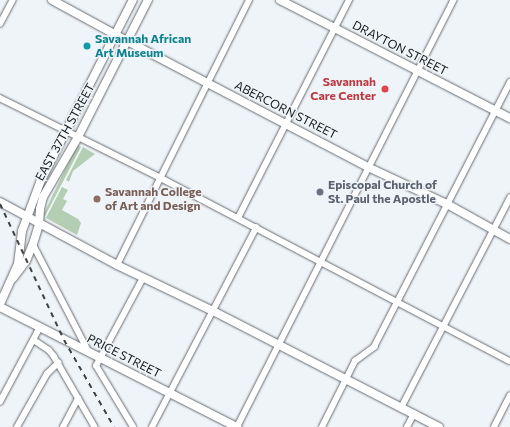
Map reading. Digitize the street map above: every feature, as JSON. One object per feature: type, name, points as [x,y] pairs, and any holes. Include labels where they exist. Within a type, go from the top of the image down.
[{"type":"main road","name":"ABERCORN STREET","points":[[52,0],[208,84],[370,168],[447,204],[510,239]]},
{"type":"main road","name":"EAST 37TH STREET","points":[[0,304],[18,264],[22,232],[41,180],[134,0]]},
{"type":"main road","name":"EAST 37TH STREET","points":[[13,278],[26,261],[33,244],[39,224],[40,209],[43,197],[78,137],[148,0]]},
{"type":"main road","name":"DRAYTON STREET","points":[[280,0],[510,118]]},
{"type":"main road","points":[[0,202],[117,265],[213,311],[439,427]]},
{"type":"main road","name":"PRICE STREET","points":[[0,307],[89,352],[98,362],[170,393],[237,427]]},
{"type":"street","points":[[0,24],[13,0]]},
{"type":"street","points":[[117,265],[249,0]]},
{"type":"street","points":[[238,218],[349,0]]},
{"type":"street","points":[[237,427],[370,168],[454,0]]},
{"type":"street","points":[[322,427],[355,361],[374,347],[510,82]]},
{"type":"street","points":[[0,98],[161,178],[510,362]]},
{"type":"street","points":[[401,408],[510,198]]},
{"type":"street","points":[[152,427],[256,228]]},
{"type":"street","points":[[33,244],[89,352]]},
{"type":"street","points":[[133,427],[98,362],[143,278]]},
{"type":"street","points":[[0,402],[40,327]]},
{"type":"street","points":[[34,340],[49,350],[95,427]]},
{"type":"street","points":[[17,427],[47,375],[58,364]]},
{"type":"street","points":[[494,427],[510,396]]},
{"type":"street","points":[[63,427],[78,399]]},
{"type":"street","points":[[407,427],[414,414]]},
{"type":"green space","points":[[77,145],[81,147],[44,218],[44,213]]},
{"type":"green space","points":[[83,147],[95,154],[73,171],[69,182],[66,180]]},
{"type":"green space","points":[[62,187],[68,190],[63,199],[67,201],[62,210],[78,219],[81,223],[77,235],[46,218]]},
{"type":"railway","points":[[0,204],[64,340],[114,427]]},
{"type":"place","name":"Savannah African Art Museum","points":[[87,46]]},
{"type":"place","name":"Savannah Care Center","points":[[385,89]]},
{"type":"place","name":"Episcopal Church of St. Paul the Apostle","points":[[320,192]]},
{"type":"place","name":"Savannah College of Art and Design","points":[[97,199]]}]
